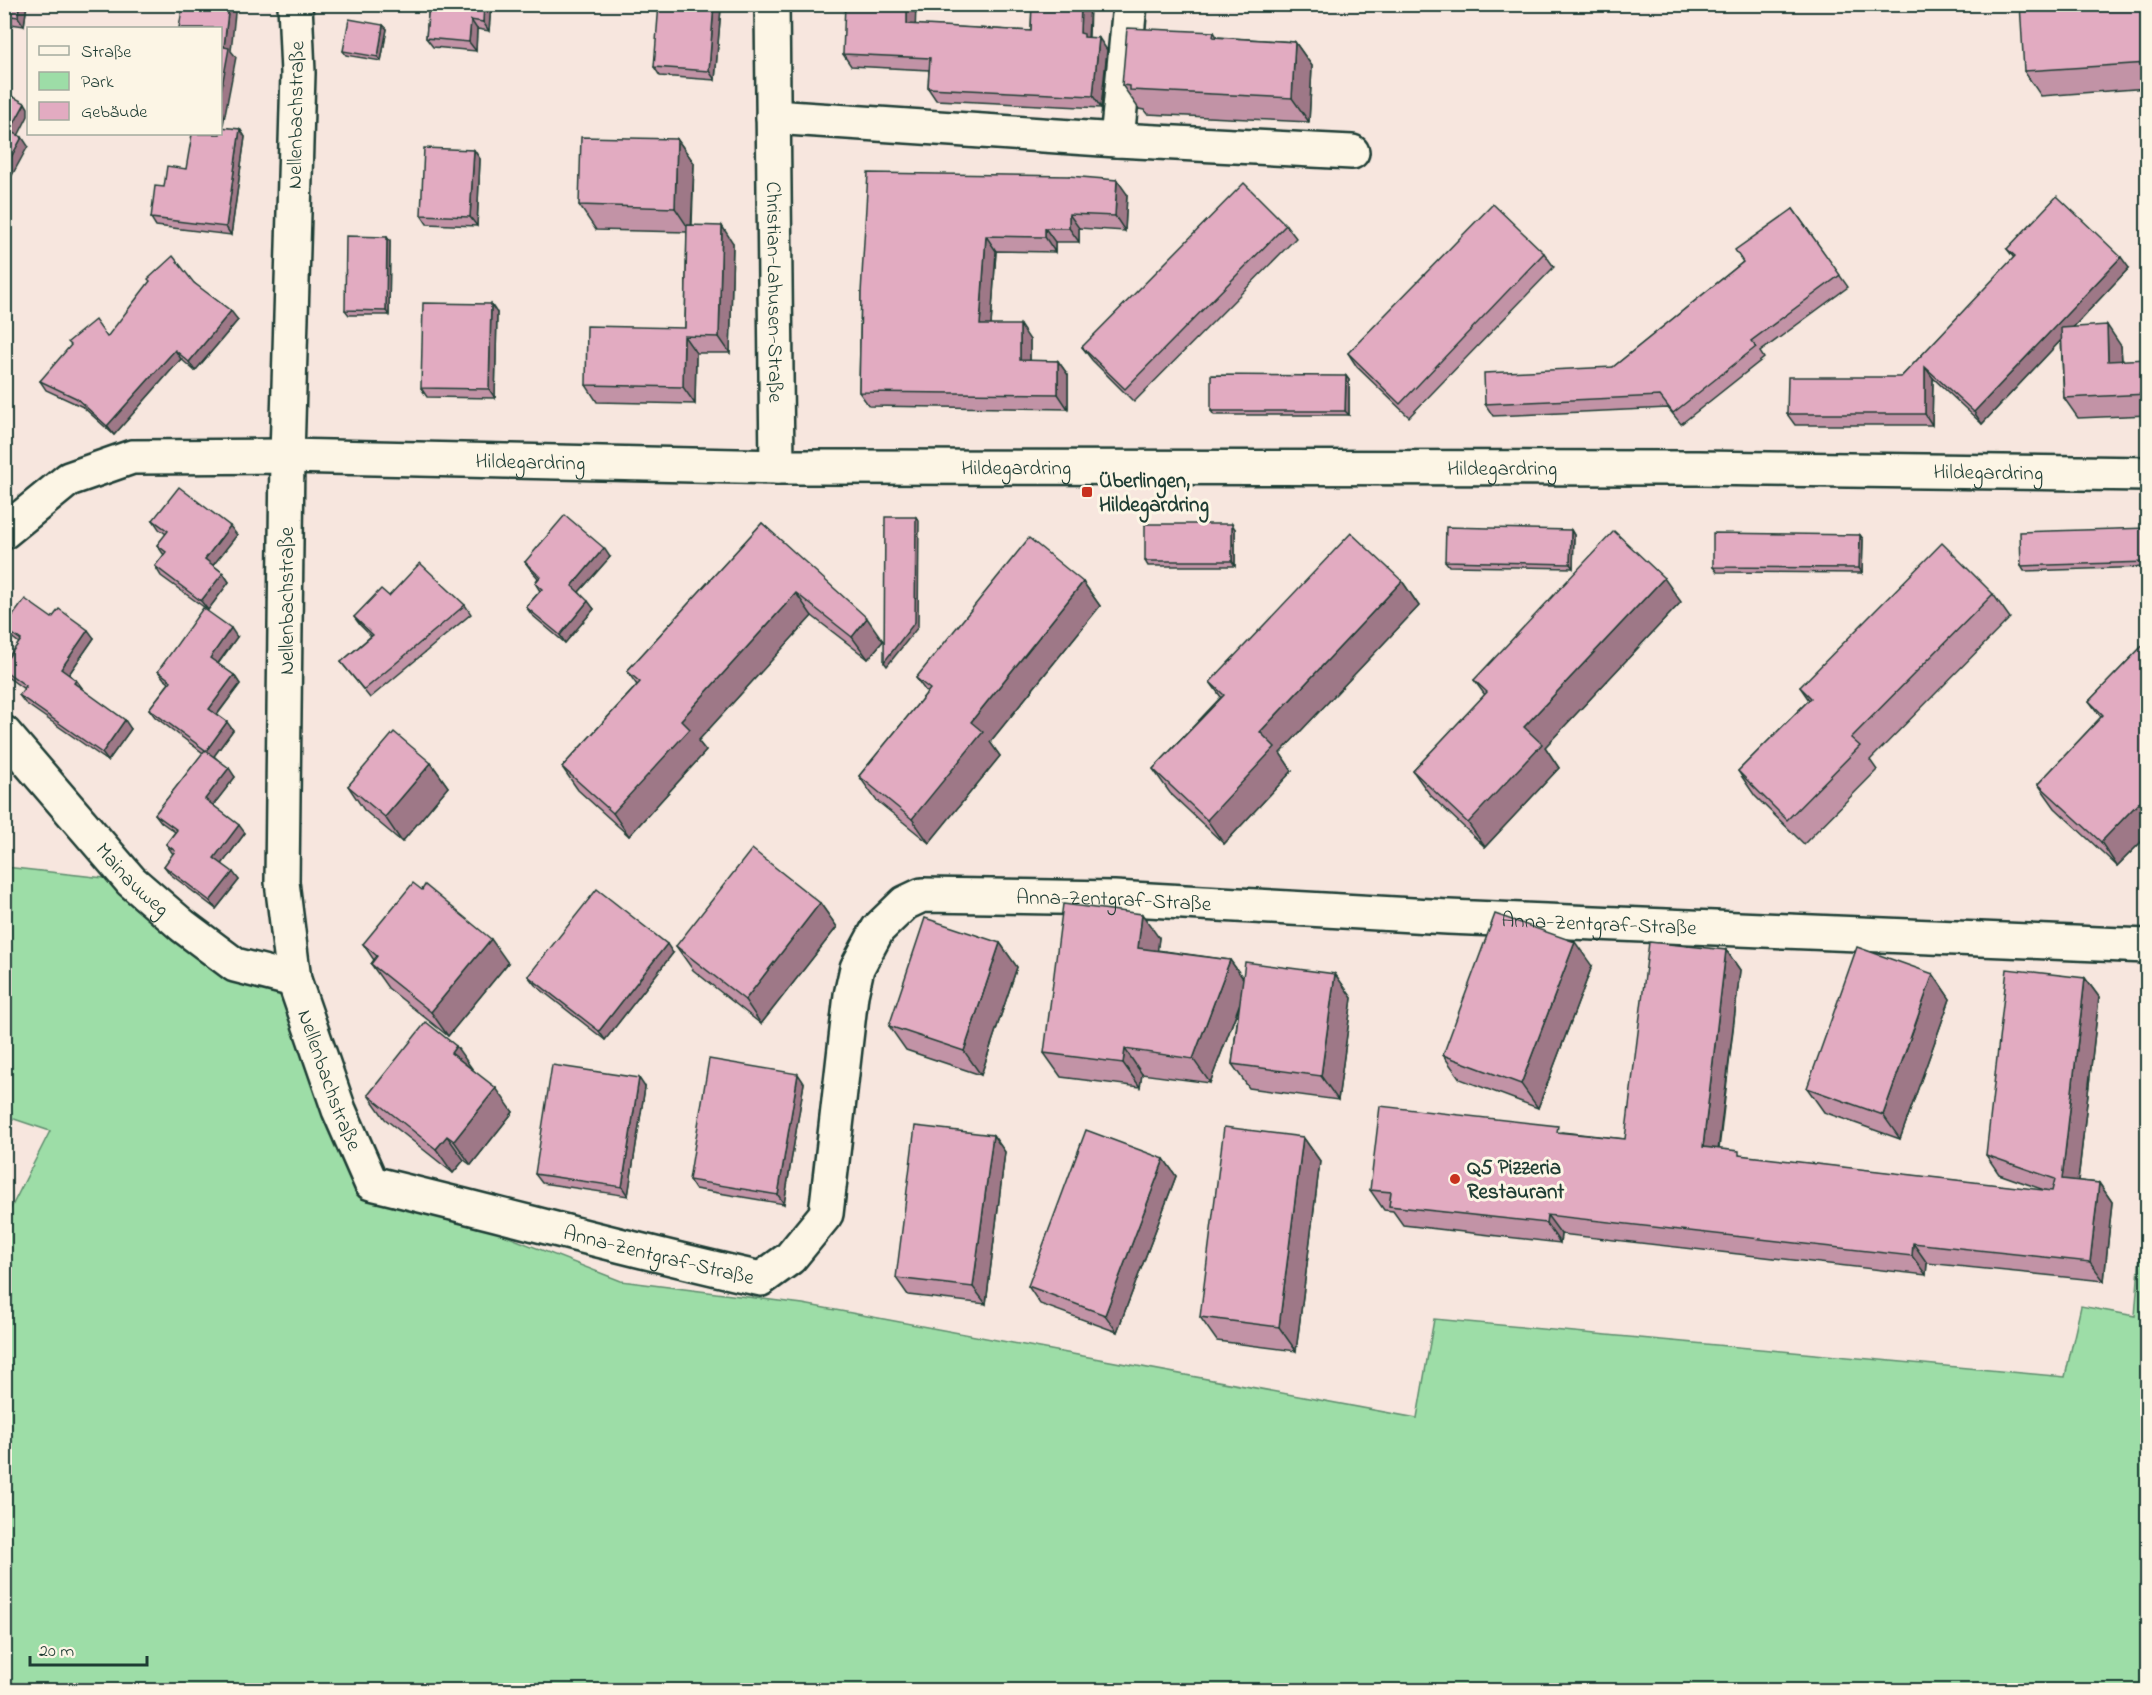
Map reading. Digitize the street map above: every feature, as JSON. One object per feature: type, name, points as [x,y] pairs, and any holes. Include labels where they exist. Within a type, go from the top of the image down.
[{"type":"street","name":"Nellenbachstraße","points":[[295,4],[298,74],[287,456],[282,882],[294,980],[339,1110],[371,1183]]},
{"type":"street","name":"Christian-Lahusen-Straße","points":[[772,4],[777,467]]},
{"type":"street","points":[[1117,140],[1130,4]]},
{"type":"street","points":[[773,117],[1117,140],[1352,152]]},
{"type":"street","name":"Hildegardring","points":[[4,532],[69,479],[132,457],[287,456],[777,467],[1698,468],[2148,474]]},
{"type":"street","name":"Mainauweg","points":[[4,733],[131,880],[183,926],[235,965],[294,980]]},
{"type":"street","name":"Anna-Zentgraf-Straße","points":[[371,1183],[526,1220],[636,1251],[761,1280],[790,1258],[826,1214],[850,995],[856,968],[868,945],[890,915],[922,895],[1114,898],[1460,918],[2148,946]]},
{"type":"green space","points":[[5,867],[131,881],[183,926],[294,980],[371,1183],[621,1281],[803,1304],[1417,1418],[1434,1319],[2065,1377],[2081,1306],[2135,1316],[2147,1170],[2147,1690],[5,1690],[4,1222],[50,1131],[5,1116]]},
{"type":"building","points":[[4,4],[19,4],[18,17],[4,15]]},
{"type":"building","points":[[183,4],[229,4],[224,47],[229,48],[222,86],[222,27],[179,27]]},
{"type":"building","points":[[429,4],[484,4],[483,22],[471,20],[469,42],[426,38]]},
{"type":"building","points":[[659,4],[714,4],[709,71],[654,67]]},
{"type":"building","points":[[845,4],[907,4],[907,24],[1031,31],[1032,4],[1081,4],[1080,33],[1084,34],[1084,37],[1099,38],[1093,96],[928,88],[930,58],[843,54]]},
{"type":"building","points":[[2020,4],[2079,4],[2080,9],[2148,5],[2148,63],[2024,71]]},
{"type":"building","points":[[349,19],[383,25],[378,57],[343,51]]},
{"type":"building","points":[[1127,28],[1214,32],[1213,37],[1295,42],[1292,98],[1130,90],[1130,86],[1122,85]]},
{"type":"building","points":[[4,92],[25,103],[10,131],[22,137],[4,170]]},
{"type":"building","points":[[222,127],[240,129],[226,227],[151,218],[155,186],[164,187],[167,166],[186,169],[192,135],[222,135]]},
{"type":"building","points":[[581,137],[677,139],[675,208],[579,205]]},
{"type":"building","points":[[424,148],[474,150],[470,217],[421,215]]},
{"type":"building","points":[[868,173],[1069,176],[1117,180],[1115,216],[1069,214],[1069,228],[1045,228],[1045,237],[986,236],[980,325],[1020,325],[1020,360],[1058,361],[1058,394],[859,392],[861,293]]},
{"type":"building","points":[[1244,183],[1286,225],[1125,389],[1082,347]]},
{"type":"building","points":[[2057,196],[2121,257],[1974,412],[1925,367],[1925,414],[1787,414],[1788,377],[1901,377],[2015,256],[2007,249]]},
{"type":"building","points":[[1493,204],[1544,253],[1400,404],[1348,353]]},
{"type":"building","points":[[1793,209],[1840,275],[1751,341],[1756,347],[1673,413],[1660,396],[1485,404],[1484,373],[1613,367],[1743,262],[1735,250]]},
{"type":"building","points":[[687,225],[722,226],[719,337],[684,336],[683,387],[586,385],[587,326],[685,328]]},
{"type":"building","points":[[346,236],[387,237],[386,311],[345,310]]},
{"type":"building","points":[[173,256],[194,283],[231,311],[189,362],[175,350],[107,426],[76,398],[40,381],[71,345],[68,342],[95,320],[107,337],[150,281],[148,279]]},
{"type":"building","points":[[423,303],[491,304],[489,389],[421,388]]},
{"type":"building","points":[[2107,325],[2108,361],[2148,359],[2148,394],[2064,398],[2061,328]]},
{"type":"building","points":[[1211,375],[1346,376],[1345,411],[1211,411]]},
{"type":"building","points":[[179,487],[230,526],[205,559],[223,573],[201,601],[155,566],[166,552],[157,545],[168,531],[153,520]]},
{"type":"building","points":[[565,515],[604,548],[572,586],[588,601],[560,635],[526,607],[542,589],[535,583],[540,577],[525,562]]},
{"type":"building","points":[[885,517],[916,517],[915,622],[884,662]]},
{"type":"building","points":[[762,523],[867,618],[852,637],[796,593],[681,720],[690,729],[613,813],[562,767],[640,682],[627,671]]},
{"type":"building","points":[[1145,524],[1232,524],[1232,561],[1145,561]]},
{"type":"building","points":[[1446,527],[1571,530],[1570,564],[1445,561]]},
{"type":"building","points":[[2148,528],[2148,562],[2021,566],[2020,532]]},
{"type":"building","points":[[1614,531],[1664,578],[1524,727],[1542,744],[1468,823],[1413,771],[1487,692],[1474,680]]},
{"type":"building","points":[[1351,533],[1402,581],[1260,732],[1275,747],[1207,820],[1153,769],[1224,695],[1210,682]]},
{"type":"building","points":[[1713,533],[1860,535],[1859,568],[1713,567]]},
{"type":"building","points":[[1029,538],[1083,582],[971,722],[983,732],[912,819],[859,776],[930,689],[916,678]]},
{"type":"building","points":[[1942,543],[1993,594],[1851,738],[1860,746],[1787,820],[1738,771],[1811,698],[1800,687]]},
{"type":"building","points":[[420,563],[465,605],[364,690],[341,662],[373,635],[354,617],[381,589],[389,596]]},
{"type":"building","points":[[25,599],[52,618],[59,609],[88,630],[61,669],[76,680],[74,683],[125,720],[102,753],[19,695],[26,686],[4,670],[4,663],[21,640],[4,628]]},
{"type":"building","points":[[203,608],[231,628],[210,658],[234,675],[209,709],[227,722],[206,751],[229,768],[205,799],[239,825],[214,858],[233,872],[210,901],[164,866],[175,851],[166,844],[177,830],[155,814],[205,750],[149,709],[171,681],[158,671]]},
{"type":"building","points":[[2148,640],[2148,793],[2101,842],[2038,784],[2103,715],[2089,701]]},
{"type":"building","points":[[394,732],[431,763],[385,817],[348,786]]},
{"type":"building","points":[[752,849],[820,903],[745,1000],[676,946]]},
{"type":"building","points":[[413,883],[422,890],[425,885],[491,939],[431,1012],[371,964],[377,956],[363,944]]},
{"type":"building","points":[[597,889],[667,944],[599,1031],[528,976]]},
{"type":"building","points":[[1063,904],[1142,914],[1138,948],[1230,960],[1193,1059],[1125,1049],[1123,1063],[1044,1053]]},
{"type":"building","points":[[1495,914],[1575,942],[1521,1084],[1443,1055]]},
{"type":"building","points":[[925,918],[1000,943],[964,1051],[889,1026]]},
{"type":"building","points":[[1649,942],[1726,950],[1703,1147],[1739,1151],[1739,1155],[2052,1191],[2055,1179],[1986,1155],[2007,969],[2085,978],[2062,1179],[2099,1183],[2090,1262],[1913,1243],[1912,1256],[1547,1215],[1546,1223],[1389,1206],[1391,1192],[1370,1190],[1380,1106],[1558,1126],[1557,1132],[1625,1139]]},
{"type":"building","points":[[1857,947],[1933,974],[1883,1115],[1807,1088]]},
{"type":"building","points":[[1245,962],[1335,974],[1321,1076],[1232,1064]]},
{"type":"building","points":[[426,1022],[456,1046],[451,1053],[496,1088],[454,1141],[447,1136],[436,1149],[368,1095]]},
{"type":"building","points":[[709,1059],[798,1074],[778,1195],[689,1180]]},
{"type":"building","points":[[552,1065],[639,1078],[622,1187],[535,1174]]},
{"type":"building","points":[[915,1126],[993,1135],[973,1287],[896,1278]]},
{"type":"building","points":[[1224,1127],[1303,1137],[1279,1327],[1200,1317]]},
{"type":"building","points":[[1086,1130],[1164,1159],[1105,1315],[1028,1286]]},
{"type":"place","name":"Überlingen, Hildegardring","points":[[1087,492]]},
{"type":"place","name":"Q5 Pizzeria Restaurant","points":[[1455,1179]]}]
